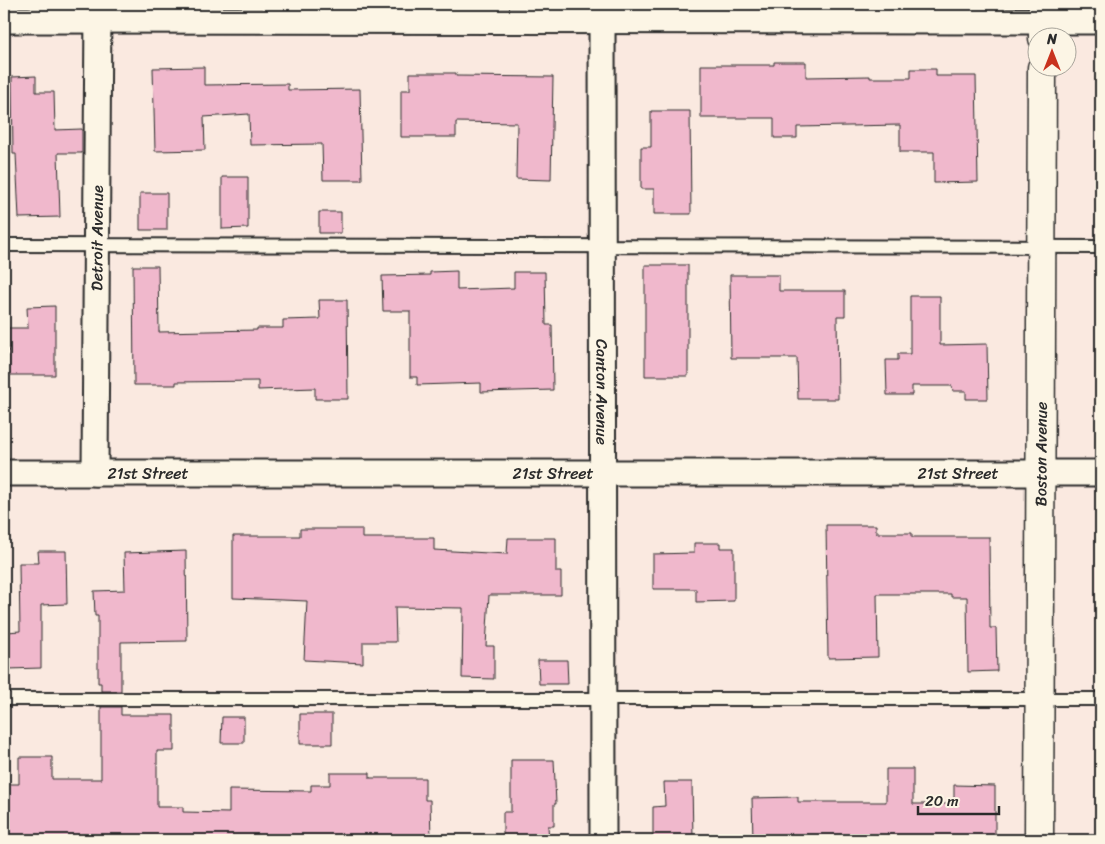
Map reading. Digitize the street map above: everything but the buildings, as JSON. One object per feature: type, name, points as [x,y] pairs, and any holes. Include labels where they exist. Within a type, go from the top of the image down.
[{"type":"street","points":[[4,20],[98,12],[602,12],[1101,21]]},
{"type":"street","name":"Detroit Avenue","points":[[95,473],[98,12]]},
{"type":"street","name":"Canton Avenue","points":[[602,12],[603,840]]},
{"type":"street","name":"Boston Avenue","points":[[1039,840],[1042,78]]},
{"type":"street","name":"21st Street","points":[[4,473],[1101,473]]},
{"type":"lane","points":[[4,245],[1101,247]]},
{"type":"lane","points":[[4,699],[1101,699]]}]
